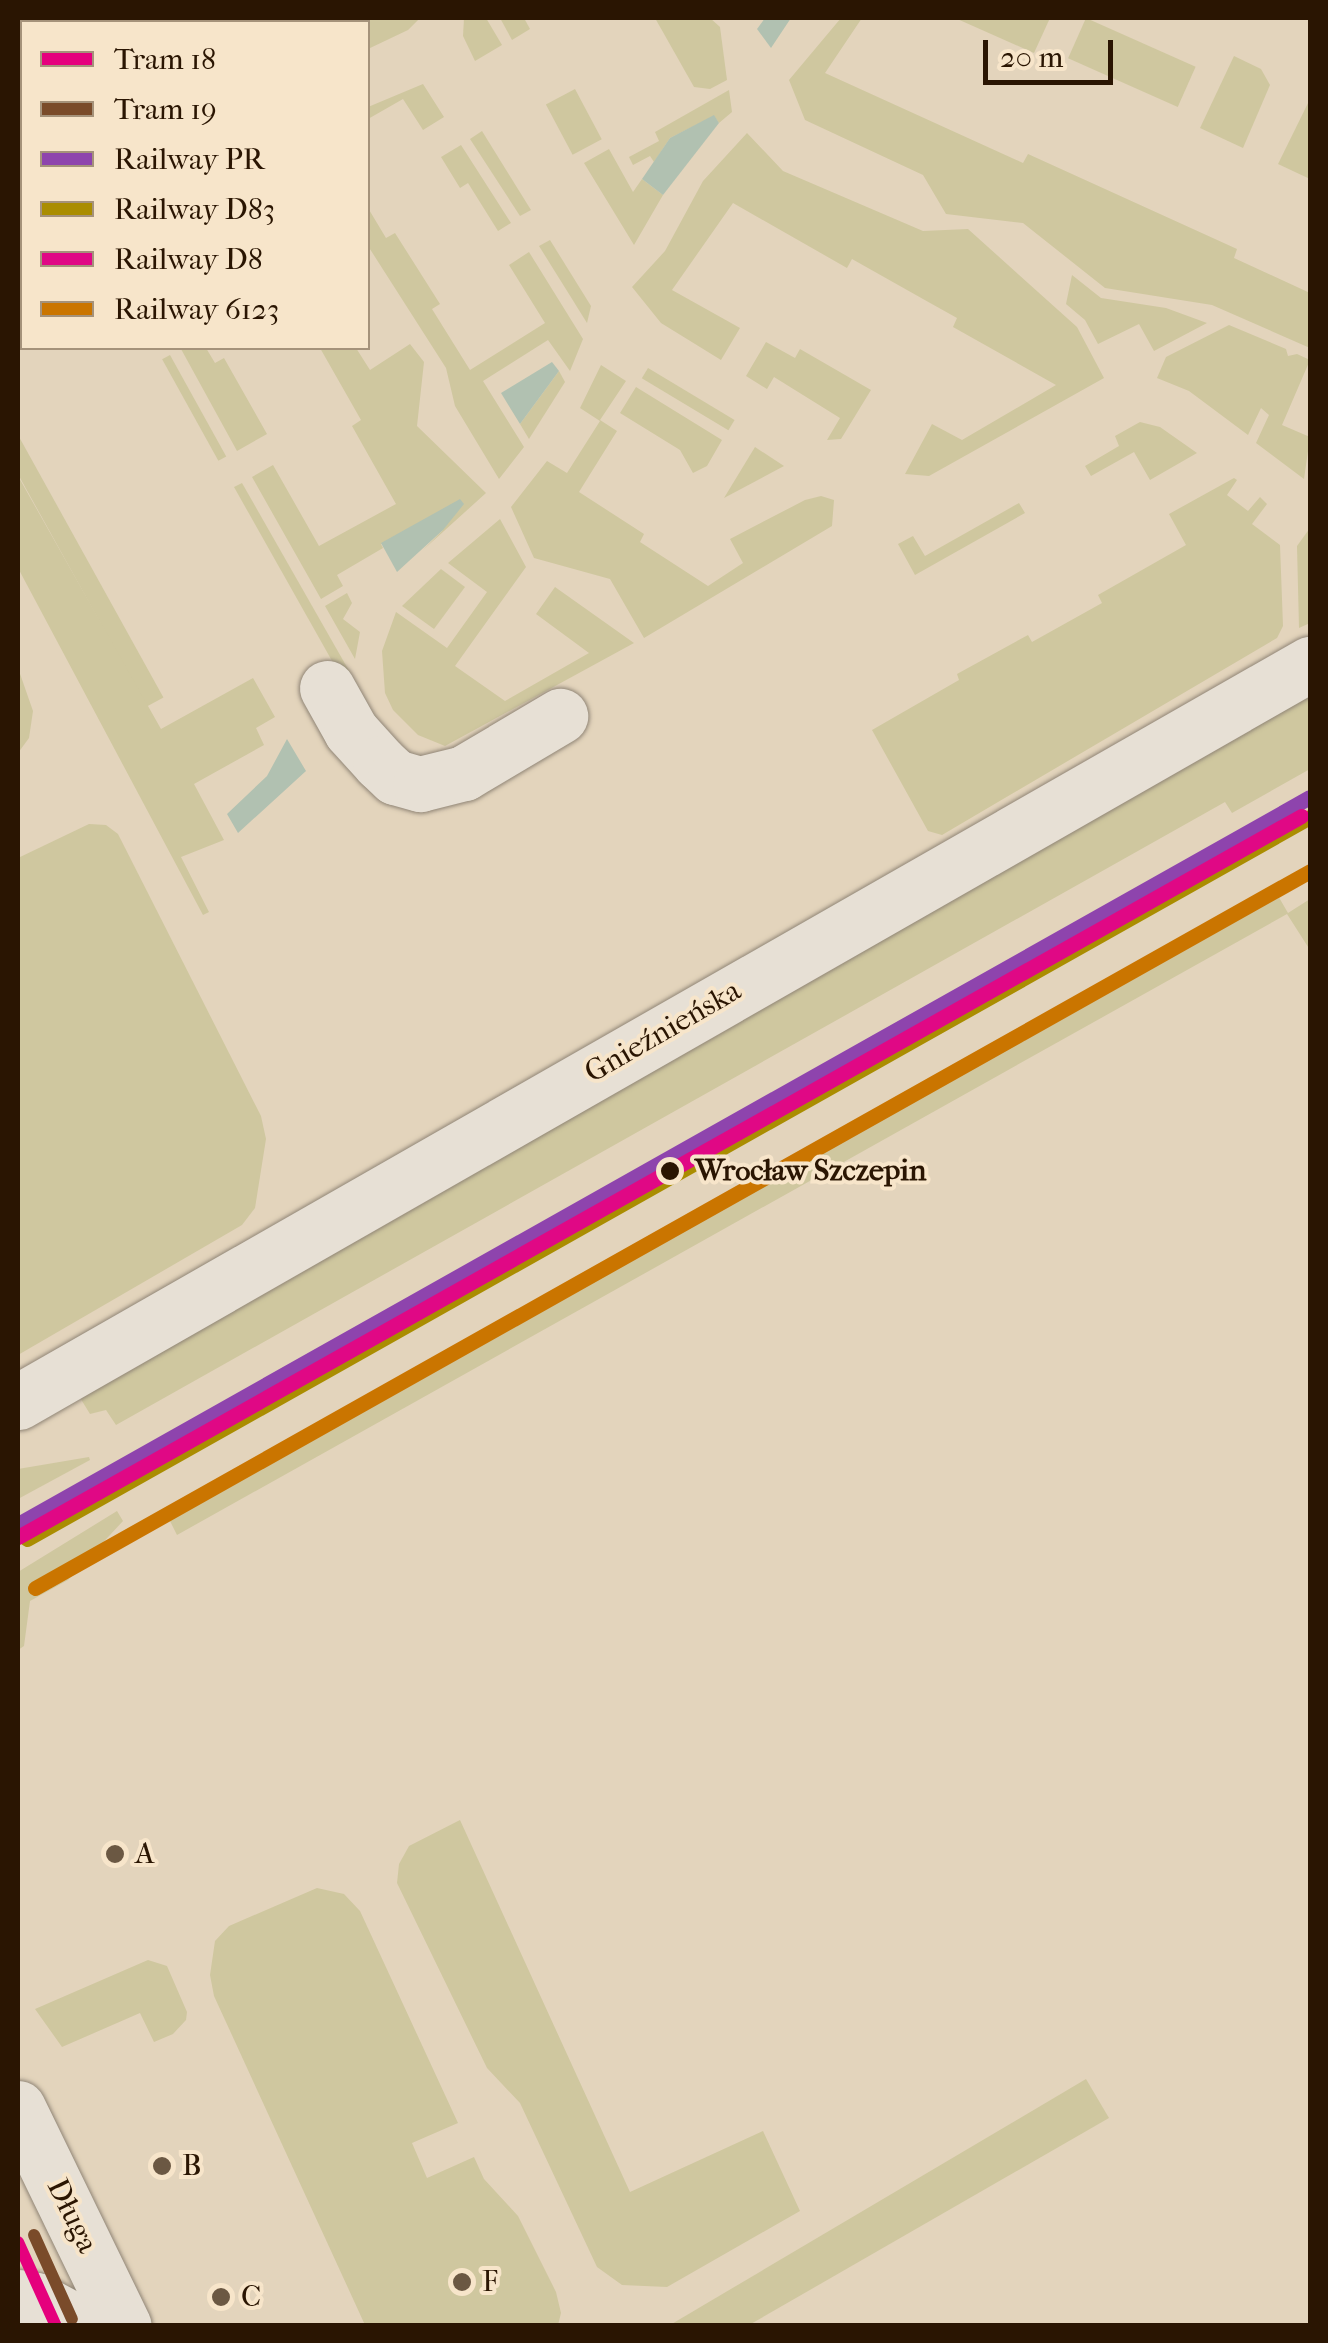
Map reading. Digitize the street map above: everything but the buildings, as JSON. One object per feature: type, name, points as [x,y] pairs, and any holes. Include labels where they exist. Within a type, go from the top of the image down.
[{"type":"street","name":"Gnieźnieńska","points":[[18,1402],[1310,664]]},
{"type":"street","points":[[327,688],[351,731],[380,764],[395,777],[420,784],[464,773],[560,716]]},
{"type":"street","name":"Długa","points":[[18,2120],[124,2326]]},
{"type":"street","points":[[18,2297],[46,2305],[84,2326]]},
{"type":"shaded area","points":[[18,18],[420,18],[408,30],[370,48],[370,20],[20,20],[18,130]]},
{"type":"shaded area","points":[[464,18],[486,18],[502,45],[475,61],[463,36]]},
{"type":"shaded area","points":[[500,18],[524,18],[530,29],[512,40]]},
{"type":"shaded area","points":[[655,18],[710,18],[720,27],[727,80],[710,89],[694,87]]},
{"type":"shaded area","points":[[765,18],[791,18],[771,48],[757,29]]},
{"type":"shaded area","points":[[841,18],[862,18],[825,73],[1023,163],[1028,154],[1237,249],[1234,258],[1310,293],[1310,348],[1212,305],[1105,288],[1023,223],[946,214],[923,175],[805,120],[789,80]]},
{"type":"shaded area","points":[[955,18],[1050,18],[1034,53]]},
{"type":"shaded area","points":[[1086,18],[1196,67],[1178,107],[1068,58]]},
{"type":"shaded area","points":[[1234,56],[1261,69],[1270,85],[1243,148],[1200,128]]},
{"type":"shaded area","points":[[423,84],[444,117],[423,130],[403,99],[370,118],[370,106]]},
{"type":"shaded area","points":[[575,89],[602,139],[573,155],[546,104]]},
{"type":"shaded area","points":[[729,90],[732,112],[719,123],[714,116],[670,138],[654,162],[650,156],[633,165],[629,157],[659,141],[655,132]]},
{"type":"shaded area","points":[[1310,99],[1310,179],[1278,164]]},
{"type":"shaded area","points":[[714,115],[719,123],[663,195],[642,179],[670,138]]},
{"type":"shaded area","points":[[482,131],[531,210],[520,216],[470,139]]},
{"type":"shaded area","points":[[747,133],[783,171],[923,231],[968,229],[1077,327],[1104,378],[929,476],[905,474],[932,424],[962,440],[1056,385],[953,327],[957,318],[852,259],[847,268],[733,203],[672,290],[740,328],[721,360],[661,323],[632,287],[665,251],[703,181]]},
{"type":"shaded area","points":[[461,145],[511,223],[498,231],[468,183],[460,188],[441,157]]},
{"type":"shaded area","points":[[609,149],[633,192],[642,179],[663,195],[634,245],[584,163]]},
{"type":"shaded area","points":[[370,211],[386,238],[395,233],[440,304],[432,309],[470,370],[545,323],[509,265],[529,252],[583,339],[570,371],[548,340],[483,381],[524,447],[499,479],[455,406],[446,368],[370,249]]},
{"type":"shaded area","points":[[550,240],[591,306],[587,323],[539,246]]},
{"type":"shaded area","points":[[1072,275],[1101,298],[1166,308],[1207,323],[1154,351],[1139,324],[1098,344],[1085,320],[1066,304]]},
{"type":"shaded area","points":[[1229,325],[1286,349],[1288,356],[1297,354],[1310,360],[1282,425],[1310,437],[1304,479],[1256,443],[1269,415],[1261,408],[1248,435],[1189,391],[1157,378],[1166,357]]},
{"type":"shaded area","points":[[766,342],[795,358],[800,349],[871,390],[841,439],[827,440],[840,418],[774,377],[767,389],[746,376]]},
{"type":"shaded area","points":[[410,344],[424,362],[417,426],[486,493],[423,550],[443,530],[381,544],[383,548],[337,575],[343,586],[321,599],[252,477],[273,465],[319,546],[396,504],[352,426],[361,420],[321,350],[357,350],[370,370]]},
{"type":"shaded area","points":[[182,350],[207,350],[215,363],[224,358],[267,434],[237,451]]},
{"type":"shaded area","points":[[170,355],[226,456],[218,461],[162,359]]},
{"type":"shaded area","points":[[552,362],[559,371],[520,424],[501,393]]},
{"type":"shaded area","points":[[601,365],[626,381],[600,420],[617,431],[579,492],[644,534],[640,542],[708,586],[743,563],[730,539],[805,500],[821,496],[834,500],[832,526],[644,638],[610,579],[534,558],[511,507],[547,461],[567,473],[600,421],[580,408]]},
{"type":"shaded area","points":[[648,368],[735,420],[728,430],[642,378]]},
{"type":"shaded area","points":[[559,371],[565,382],[529,439],[520,424]]},
{"type":"shaded area","points":[[636,387],[722,440],[707,466],[693,473],[680,450],[620,413]]},
{"type":"shaded area","points":[[1140,422],[1160,427],[1197,453],[1150,480],[1134,452],[1091,476],[1085,466],[1119,446],[1115,436]]},
{"type":"shaded area","points":[[18,435],[163,697],[147,707],[18,474]]},
{"type":"shaded area","points":[[755,447],[784,466],[724,498]]},
{"type":"shaded area","points":[[18,476],[161,729],[253,678],[275,717],[256,728],[264,745],[194,784],[224,840],[181,857],[209,912],[203,915],[18,568]]},
{"type":"shaded area","points":[[1234,478],[1237,480],[1227,495],[1248,511],[1260,497],[1267,504],[1252,524],[1280,545],[1283,626],[1277,638],[942,835],[928,831],[872,730],[959,680],[957,674],[1028,635],[1032,642],[1102,603],[1098,595],[1186,545],[1169,514]]},
{"type":"shaded area","points":[[242,483],[352,676],[349,691],[234,487]]},
{"type":"shaded area","points":[[460,499],[464,504],[443,530],[397,572],[381,543]]},
{"type":"shaded area","points":[[1019,503],[1025,513],[915,575],[898,544],[913,536],[925,556]]},
{"type":"shaded area","points":[[500,519],[526,567],[455,666],[505,701],[589,653],[536,614],[555,587],[634,643],[445,746],[418,735],[393,710],[385,693],[382,651],[396,612],[447,648],[487,592],[448,563]]},
{"type":"shaded area","points":[[1310,528],[1310,623],[1299,628],[1297,546]]},
{"type":"shaded area","points":[[441,569],[465,587],[434,629],[402,606]]},
{"type":"shaded area","points":[[347,593],[352,603],[343,619],[360,632],[355,659],[325,606]]},
{"type":"shaded area","points":[[18,668],[33,711],[29,738],[18,753]]},
{"type":"shaded area","points":[[1310,695],[1310,769],[1232,813],[1225,802],[116,1425],[106,1410],[90,1414],[79,1396]]},
{"type":"shaded area","points":[[287,739],[306,771],[238,833],[227,814],[267,776]]},
{"type":"shaded area","points":[[89,824],[106,825],[118,834],[261,1116],[266,1139],[255,1208],[242,1225],[18,1355],[18,858]]},
{"type":"shaded area","points":[[1277,894],[1288,913],[1310,899],[1310,950],[1287,914],[177,1535],[167,1515]]},
{"type":"shaded area","points":[[89,1457],[90,1460],[18,1499],[18,1469]]},
{"type":"shaded area","points":[[117,1511],[123,1521],[68,1580],[30,1601],[24,1646],[18,1650],[18,1572]]},
{"type":"shaded area","points":[[460,1820],[630,2192],[763,2131],[800,2211],[667,2287],[622,2285],[597,2267],[520,2103],[487,2068],[397,1883],[399,1864],[409,1846]]},
{"type":"shaded area","points":[[317,1888],[344,1894],[360,1911],[458,2123],[412,2143],[427,2178],[474,2157],[484,2179],[518,2216],[556,2292],[561,2313],[558,2325],[365,2325],[214,1996],[210,1975],[215,1941],[229,1926]]},
{"type":"shaded area","points":[[148,1960],[167,1966],[187,2012],[186,2020],[173,2034],[154,2042],[140,2013],[62,2047],[35,2009]]},
{"type":"shaded area","points":[[1086,2079],[1109,2118],[749,2325],[670,2325]]},
{"type":"tram line","name":"19","points":[[34,2235],[72,2319]]},
{"type":"tram line","name":"18","points":[[18,2242],[56,2326]]},
{"type":"rail line","name":"PR","points":[[18,1524],[1310,797]]},
{"type":"rail line","name":"D8","points":[[18,1537],[1301,816]]},
{"type":"rail line","name":"D83","points":[[27,1539],[1310,817]]},
{"type":"rail line","name":"6123","points":[[35,1588],[1310,871]]},
{"type":"place","name":"Wrocław Szczepin","points":[[670,1171]]},
{"type":"place","name":"A","points":[[115,1854]]},
{"type":"place","name":"B","points":[[162,2166]]},
{"type":"place","name":"F","points":[[462,2282]]},
{"type":"place","name":"C","points":[[221,2297]]}]
